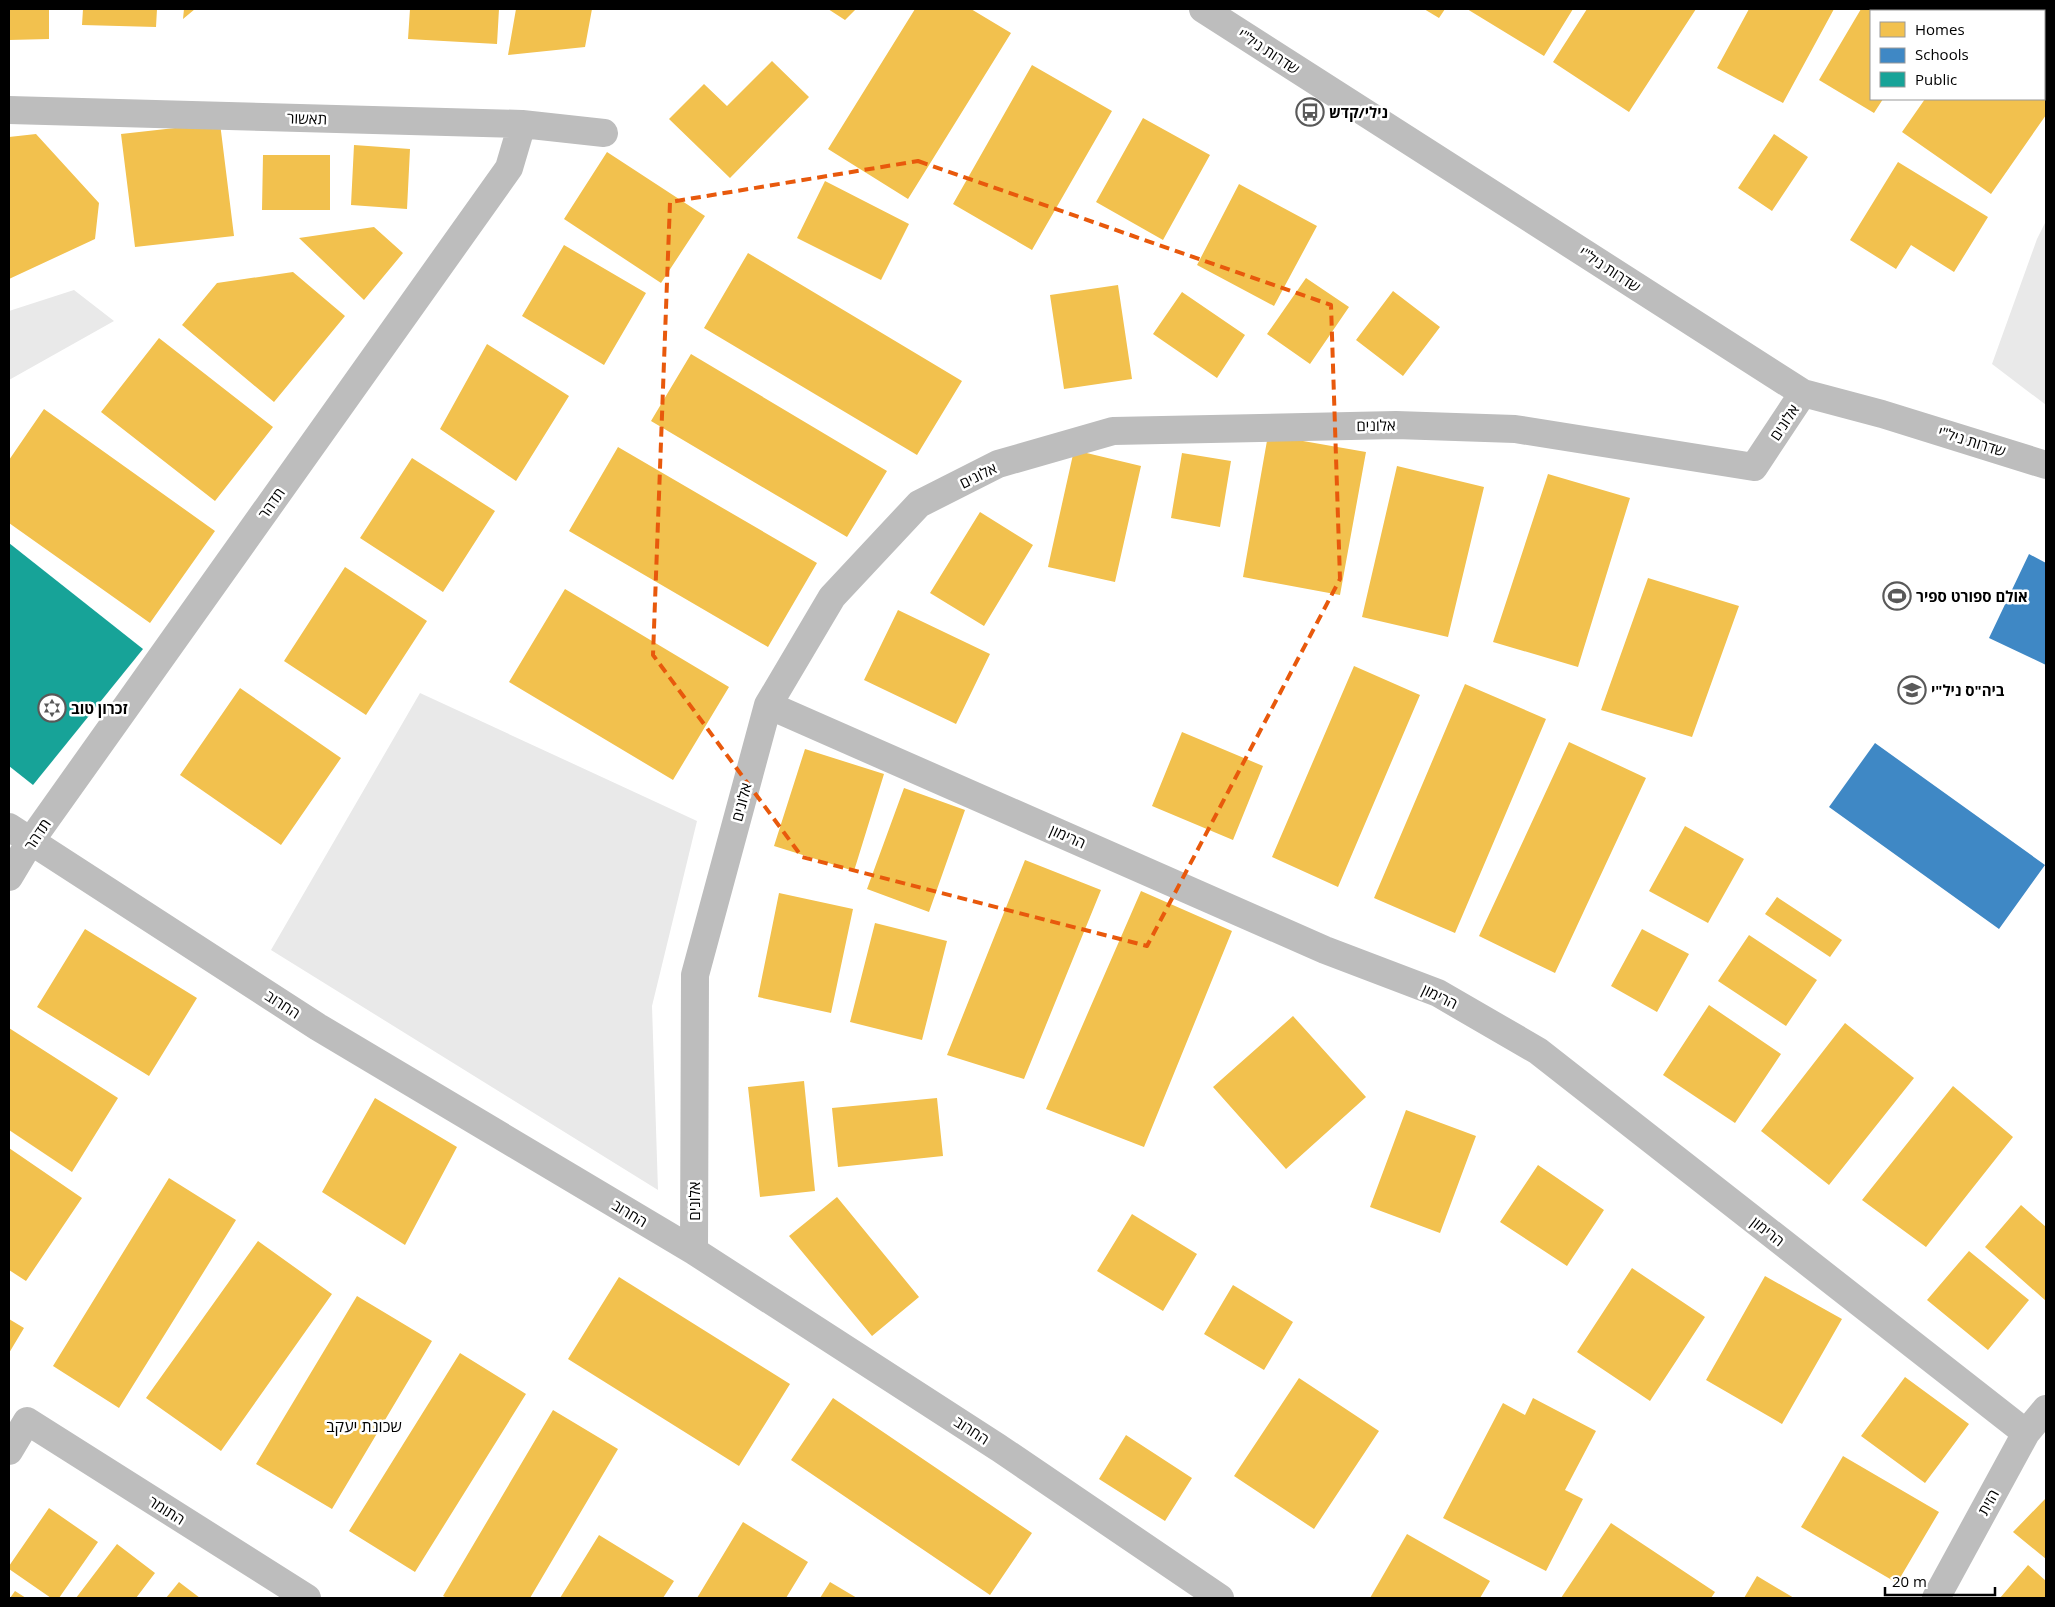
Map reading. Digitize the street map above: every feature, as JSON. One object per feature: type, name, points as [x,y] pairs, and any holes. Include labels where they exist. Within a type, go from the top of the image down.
[{"type":"street","name":"שדרות ניל\"י","points":[[1203,9],[1803,393],[1882,414],[2046,465]]},
{"type":"street","name":"תאשור","points":[[9,110],[522,124],[604,133]]},
{"type":"street","name":"תדהר","points":[[9,877],[20,834],[509,168],[522,124]]},
{"type":"street","name":"אלונים","points":[[694,1251],[695,975],[768,705],[832,597],[919,504],[998,464],[1113,432],[1396,425],[1515,429],[1754,467],[1803,393]]},
{"type":"street","name":"הרימון","points":[[768,705],[1325,950],[1438,993],[1538,1051],[2026,1433]]},
{"type":"street","name":"החרוב","points":[[20,834],[318,1027],[694,1251],[999,1448],[1220,1598]]},
{"type":"street","name":"הזית","points":[[1936,1598],[2026,1433],[2046,1409]]},
{"type":"street","name":"התומר","points":[[9,1451],[27,1421],[306,1598]]},
{"type":"highlighted area","points":[[918,161],[1331,305],[1340,579],[1147,946],[802,857],[653,655],[670,202]]},
{"type":"shaded area","points":[[2046,221],[2046,405],[1992,364],[2037,239]]},
{"type":"shaded area","points":[[74,290],[114,321],[9,380],[9,311]]},
{"type":"shaded area","points":[[420,693],[697,821],[652,1006],[658,1190],[271,950]]},
{"type":"building: Homes","points":[[9,9],[49,9],[49,39],[9,40]]},
{"type":"building: Homes","points":[[83,9],[157,9],[156,27],[82,25]]},
{"type":"building: Homes","points":[[184,9],[195,9],[183,19]]},
{"type":"building: Homes","points":[[410,9],[499,9],[497,44],[408,39]]},
{"type":"building: Homes","points":[[516,9],[592,9],[585,47],[508,55]]},
{"type":"building: Homes","points":[[828,9],[856,9],[845,20]]},
{"type":"building: Homes","points":[[915,9],[971,9],[1011,33],[908,199],[828,149]]},
{"type":"building: Homes","points":[[1424,9],[1445,9],[1439,18]]},
{"type":"building: Homes","points":[[1467,9],[1573,9],[1544,56]]},
{"type":"building: Homes","points":[[1587,9],[1696,9],[1629,112],[1553,62]]},
{"type":"building: Homes","points":[[1749,9],[1834,9],[1783,103],[1717,68]]},
{"type":"building: Homes","points":[[1861,9],[1893,10],[1870,10],[1870,100],[1882,100],[1874,113],[1819,80]]},
{"type":"building: Homes","points":[[772,61],[809,97],[730,178],[669,119],[704,84],[727,106]]},
{"type":"building: Homes","points":[[1032,65],[1112,111],[1032,250],[953,204]]},
{"type":"building: Homes","points":[[2046,93],[2046,115],[1991,194],[1902,132],[1924,100],[2045,100]]},
{"type":"building: Homes","points":[[1143,118],[1210,155],[1163,240],[1096,202]]},
{"type":"building: Homes","points":[[220,123],[234,236],[135,247],[121,134]]},
{"type":"building: Homes","points":[[36,134],[99,203],[95,239],[9,279],[9,137]]},
{"type":"building: Homes","points":[[1774,134],[1808,157],[1772,211],[1738,188]]},
{"type":"building: Homes","points":[[354,145],[410,149],[407,209],[351,205]]},
{"type":"building: Homes","points":[[607,152],[705,216],[661,283],[564,219]]},
{"type":"building: Homes","points":[[263,155],[330,155],[330,210],[262,210]]},
{"type":"building: Homes","points":[[1898,162],[1988,217],[1954,272],[1911,245],[1896,269],[1850,240]]},
{"type":"building: Homes","points":[[825,181],[909,224],[881,280],[797,238]]},
{"type":"building: Homes","points":[[1239,184],[1317,226],[1274,306],[1197,265]]},
{"type":"building: Homes","points":[[374,227],[403,253],[364,300],[299,238]]},
{"type":"building: Homes","points":[[564,245],[646,293],[604,365],[522,316]]},
{"type":"building: Homes","points":[[748,253],[962,381],[917,455],[704,328]]},
{"type":"building: Homes","points":[[293,272],[345,316],[274,402],[182,325],[217,283]]},
{"type":"building: Homes","points":[[1306,278],[1349,307],[1310,364],[1267,334]]},
{"type":"building: Homes","points":[[1118,285],[1132,379],[1064,389],[1050,295]]},
{"type":"building: Homes","points":[[1393,291],[1440,327],[1403,376],[1356,340]]},
{"type":"building: Homes","points":[[1182,292],[1245,335],[1217,378],[1153,334]]},
{"type":"building: Homes","points":[[159,338],[273,427],[215,501],[101,412]]},
{"type":"building: Homes","points":[[487,344],[569,396],[516,481],[440,429]]},
{"type":"building: Homes","points":[[691,354],[887,471],[847,537],[651,421]]},
{"type":"building: Homes","points":[[44,409],[215,531],[150,623],[9,523],[9,460]]},
{"type":"building: Homes","points":[[1268,435],[1366,452],[1340,595],[1243,577]]},
{"type":"building: Homes","points":[[618,447],[817,563],[768,647],[569,531]]},
{"type":"building: Homes","points":[[1074,450],[1141,466],[1115,582],[1048,567]]},
{"type":"building: Homes","points":[[1182,453],[1231,461],[1220,527],[1171,518]]},
{"type":"building: Homes","points":[[412,458],[495,511],[443,592],[360,538]]},
{"type":"building: Homes","points":[[1397,466],[1484,487],[1448,637],[1362,617]]},
{"type":"building: Homes","points":[[1548,474],[1630,498],[1578,667],[1493,642]]},
{"type":"building: Homes","points":[[980,512],[1033,545],[984,626],[930,593]]},
{"type":"building: Homes","points":[[345,567],[427,621],[366,715],[284,661]]},
{"type":"building: Homes","points":[[1648,578],[1739,606],[1692,737],[1601,710]]},
{"type":"building: Homes","points":[[565,589],[729,687],[673,780],[509,682]]},
{"type":"building: Homes","points":[[898,610],[990,654],[956,724],[864,680]]},
{"type":"building: Homes","points":[[1354,666],[1420,695],[1338,887],[1272,857]]},
{"type":"building: Homes","points":[[1465,684],[1546,719],[1455,933],[1374,898]]},
{"type":"building: Homes","points":[[240,688],[341,758],[281,845],[180,775]]},
{"type":"building: Homes","points":[[1182,732],[1263,766],[1233,840],[1152,806]]},
{"type":"building: Homes","points":[[1569,742],[1646,778],[1555,973],[1479,936]]},
{"type":"building: Homes","points":[[805,749],[884,774],[854,871],[774,846]]},
{"type":"building: Homes","points":[[904,788],[965,810],[929,912],[867,889]]},
{"type":"building: Homes","points":[[1685,826],[1744,859],[1708,923],[1649,891]]},
{"type":"building: Homes","points":[[1025,860],[1101,890],[1024,1079],[947,1055]]},
{"type":"building: Homes","points":[[1141,891],[1232,931],[1144,1147],[1046,1109]]},
{"type":"building: Homes","points":[[779,893],[853,909],[831,1013],[758,997]]},
{"type":"building: Homes","points":[[1777,897],[1842,940],[1830,957],[1765,914]]},
{"type":"building: Homes","points":[[875,923],[947,941],[922,1040],[850,1022]]},
{"type":"building: Homes","points":[[85,929],[197,998],[149,1076],[37,1007]]},
{"type":"building: Homes","points":[[1642,929],[1689,954],[1657,1012],[1611,986]]},
{"type":"building: Homes","points":[[1749,935],[1817,980],[1786,1026],[1718,981]]},
{"type":"building: Homes","points":[[1709,1005],[1781,1054],[1735,1123],[1663,1075]]},
{"type":"building: Homes","points":[[1293,1016],[1366,1097],[1286,1169],[1213,1087]]},
{"type":"building: Homes","points":[[1845,1023],[1914,1078],[1829,1185],[1761,1131]]},
{"type":"building: Homes","points":[[9,1028],[118,1098],[72,1172],[9,1130]]},
{"type":"building: Homes","points":[[804,1081],[815,1191],[760,1197],[748,1087]]},
{"type":"building: Homes","points":[[1953,1086],[2013,1137],[1926,1247],[1862,1200]]},
{"type":"building: Homes","points":[[375,1098],[457,1147],[405,1245],[322,1192]]},
{"type":"building: Homes","points":[[937,1098],[943,1156],[838,1167],[832,1108]]},
{"type":"building: Homes","points":[[1406,1110],[1476,1136],[1440,1233],[1370,1207]]},
{"type":"building: Homes","points":[[9,1148],[82,1198],[26,1281],[9,1270]]},
{"type":"building: Homes","points":[[1538,1165],[1604,1210],[1567,1266],[1500,1222]]},
{"type":"building: Homes","points":[[169,1178],[236,1220],[119,1408],[53,1366]]},
{"type":"building: Homes","points":[[837,1197],[919,1297],[872,1336],[789,1236]]},
{"type":"building: Homes","points":[[2021,1205],[2046,1227],[2046,1301],[1985,1247]]},
{"type":"building: Homes","points":[[1132,1214],[1197,1254],[1163,1311],[1097,1271]]},
{"type":"building: Homes","points":[[258,1241],[332,1294],[221,1451],[146,1398]]},
{"type":"building: Homes","points":[[1969,1251],[2029,1300],[1988,1350],[1927,1300]]},
{"type":"building: Homes","points":[[1632,1268],[1705,1317],[1650,1401],[1577,1352]]},
{"type":"building: Homes","points":[[1765,1276],[1842,1319],[1782,1424],[1706,1380]]},
{"type":"building: Homes","points":[[619,1277],[790,1384],[739,1466],[568,1359]]},
{"type":"building: Homes","points":[[1233,1285],[1293,1322],[1264,1370],[1204,1334]]},
{"type":"building: Homes","points":[[357,1296],[432,1341],[332,1509],[256,1464]]},
{"type":"building: Homes","points":[[9,1319],[24,1328],[9,1353]]},
{"type":"building: Homes","points":[[460,1353],[526,1394],[415,1572],[349,1531]]},
{"type":"building: Homes","points":[[1905,1377],[1969,1424],[1925,1483],[1861,1436]]},
{"type":"building: Homes","points":[[1299,1378],[1379,1431],[1314,1529],[1234,1476]]},
{"type":"building: Homes","points":[[833,1398],[1032,1533],[990,1595],[791,1460]]},
{"type":"building: Homes","points":[[1533,1398],[1596,1431],[1565,1490],[1583,1499],[1546,1571],[1443,1518],[1503,1403],[1525,1415]]},
{"type":"building: Homes","points":[[553,1410],[618,1449],[530,1598],[447,1598],[443,1596]]},
{"type":"building: Homes","points":[[1126,1435],[1192,1478],[1165,1521],[1099,1479]]},
{"type":"building: Homes","points":[[1843,1456],[1939,1512],[1897,1583],[1801,1527]]},
{"type":"building: Homes","points":[[2046,1498],[2046,1559],[2013,1532]]},
{"type":"building: Homes","points":[[49,1508],[98,1542],[59,1598],[51,1598],[9,1569],[9,1566]]},
{"type":"building: Homes","points":[[743,1522],[808,1562],[786,1598],[697,1598]]},
{"type":"building: Homes","points":[[1611,1523],[1715,1592],[1711,1598],[1561,1598]]},
{"type":"building: Homes","points":[[1407,1534],[1490,1581],[1480,1598],[1370,1598]]},
{"type":"building: Homes","points":[[599,1535],[674,1581],[663,1598],[560,1598]]},
{"type":"building: Homes","points":[[117,1544],[155,1573],[136,1598],[76,1598]]},
{"type":"building: Homes","points":[[2028,1565],[2046,1581],[2046,1598],[2000,1598]]},
{"type":"building: Homes","points":[[1757,1576],[1794,1598],[1744,1598]]},
{"type":"building: Homes","points":[[179,1582],[200,1598],[166,1598]]},
{"type":"building: Homes","points":[[830,1582],[857,1598],[820,1598]]},
{"type":"building: Homes","points":[[15,1591],[26,1598],[10,1598]]},
{"type":"building: Schools","points":[[2029,554],[2046,563],[2046,665],[1989,638]]},
{"type":"building: Schools","points":[[1875,743],[2045,865],[1999,929],[1829,807]]},
{"type":"building: Public","name":"זכרון טוב","points":[[9,543],[143,649],[33,785],[9,766]]},
{"type":"place","name":"נילי/קדש","points":[[1310,112]]},
{"type":"place","name":"אולם ספורט ספיר","points":[[1897,596]]},
{"type":"place","name":"ביה\"ס ניל\"י","points":[[1912,690]]},
{"type":"place","name":"זכרון טוב","points":[[52,708]]},
{"type":"district","name":"שכונת יעקב","points":[[364,1426]]}]
